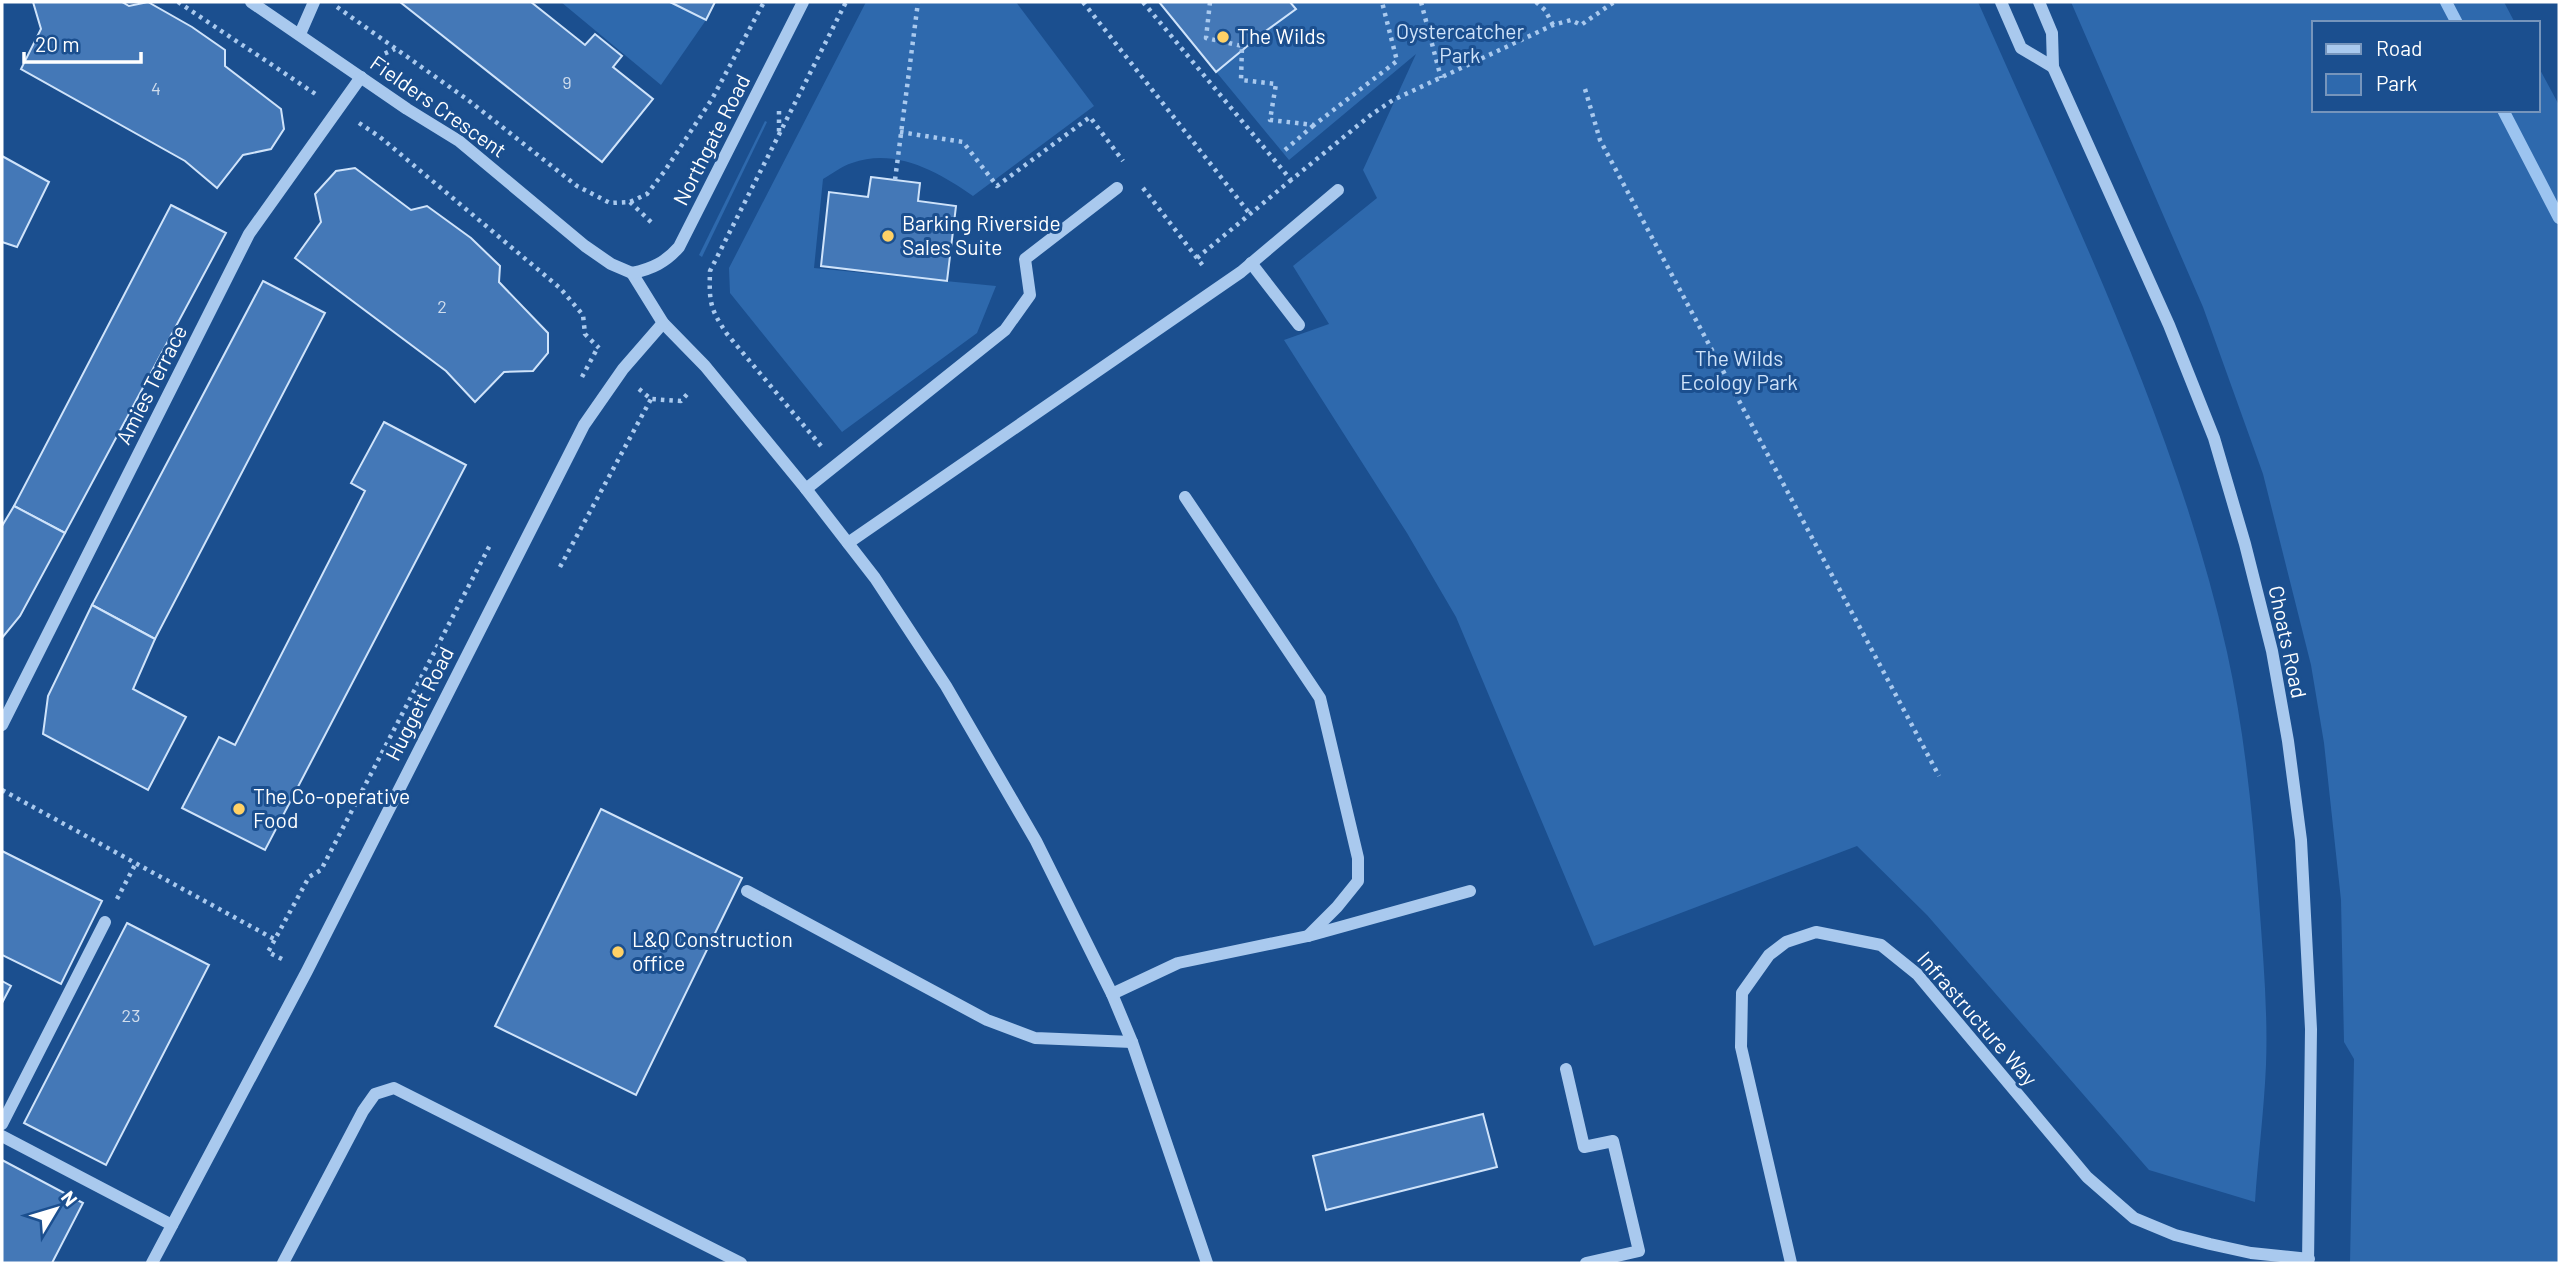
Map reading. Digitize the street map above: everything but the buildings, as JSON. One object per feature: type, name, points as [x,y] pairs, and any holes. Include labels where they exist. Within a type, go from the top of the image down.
[{"type":"street","name":"Fielders Crescent","points":[[251,2],[460,141],[585,246],[611,264],[632,273]]},
{"type":"street","points":[[300,34],[314,2]]},
{"type":"street","name":"Northgate Road","points":[[632,273],[657,266],[679,247],[803,2]]},
{"type":"street","points":[[2001,2],[2021,48],[2053,67]]},
{"type":"street","name":"Choats Road","points":[[2039,2],[2052,33],[2053,67],[2169,325],[2214,438],[2272,651],[2301,839],[2311,1030],[2309,1261]]},
{"type":"street","name":"Amies Terrace","points":[[2,725],[249,234],[360,77]]},
{"type":"street","points":[[806,489],[1005,330],[1030,295],[1025,259],[1117,188]]},
{"type":"street","points":[[848,543],[1221,286],[1338,190]]},
{"type":"street","points":[[1251,264],[1299,325]]},
{"type":"street","points":[[632,273],[653,311],[705,366],[875,578],[946,685],[1036,841],[1112,994],[1132,1042],[1207,1263]]},
{"type":"street","name":"Huggett Road","points":[[152,1263],[307,971],[584,425],[623,369],[663,323]]},
{"type":"street","points":[[1185,497],[1320,698],[1358,858],[1359,881],[1308,936]]},
{"type":"street","points":[[2,694],[14,700]]},
{"type":"street","points":[[747,891],[987,1020],[1014,1031],[1035,1038],[1132,1042]]},
{"type":"street","points":[[1112,994],[1178,963],[1308,936],[1470,891]]},
{"type":"street","points":[[2,1124],[105,922]]},
{"type":"street","name":"Infrastructure Way","points":[[1791,1263],[1741,1047],[1742,993],[1769,955],[1786,942],[1816,932],[1881,945],[1917,974],[2087,1177],[2134,1218],[2175,1235],[2210,1244],[2309,1261]]},
{"type":"street","points":[[1566,1069],[1584,1147],[1613,1141],[1639,1251],[1586,1263]]},
{"type":"street","points":[[283,1263],[363,1111],[376,1094],[394,1088],[741,1263]]},
{"type":"street","points":[[2,1136],[172,1226]]},
{"type":"path","name":"Fielders Crescent","points":[[330,2],[468,100],[577,186],[610,203],[630,202]]},
{"type":"path","name":"Northgate Road","points":[[630,202],[647,194],[664,172],[712,99],[764,2]]},
{"type":"path","points":[[838,465],[727,334],[714,315],[709,297],[710,271],[846,2]]},
{"type":"path","points":[[895,180],[918,2]]},
{"type":"path","points":[[1083,2],[1250,214]]},
{"type":"path","points":[[1143,2],[1291,180]]},
{"type":"path","points":[[1210,2],[1206,38],[1242,46],[1241,80],[1276,84],[1270,120],[1314,125]]},
{"type":"path","points":[[1285,150],[1397,61],[1382,2]]},
{"type":"path","points":[[1421,2],[1441,78]]},
{"type":"path","points":[[1535,2],[1545,10],[1553,25]]},
{"type":"path","points":[[1197,258],[1380,107],[1553,25],[1571,20],[1581,24],[1614,2]]},
{"type":"path","points":[[1585,89],[1601,139],[1939,776]]},
{"type":"path","points":[[900,132],[963,142],[997,186],[1090,117],[1127,166]]},
{"type":"path","points":[[1142,186],[1221,286]]},
{"type":"path","points":[[630,202],[652,223]]},
{"type":"path","points":[[522,257],[560,288],[583,315],[585,334],[598,347],[579,383]]},
{"type":"path","points":[[704,267],[710,271]]},
{"type":"path","points":[[719,345],[727,334]]},
{"type":"path","points":[[640,390],[651,400],[681,401],[690,391]]},
{"type":"path","points":[[560,567],[651,400]]},
{"type":"path","points":[[282,959],[268,952],[274,939],[309,877],[321,870],[495,536]]},
{"type":"path","points":[[2,790],[274,939]]},
{"type":"path","points":[[105,922],[136,863]]},
{"type":"green space","points":[[561,2],[670,2],[706,20],[661,85]]},
{"type":"green space","points":[[866,2],[1016,2],[1094,106],[973,196],[946,178],[916,164],[884,158],[852,163],[823,179],[814,268],[996,286],[977,333],[842,432],[730,293],[729,268]]},
{"type":"green space","name":"The Wilds Ecology Park","points":[[1200,2],[1218,2],[1252,42],[1295,9],[1290,2],[1978,2],[2084,241],[2150,402],[2180,484],[2227,652],[2248,776],[2265,983],[2266,1065],[2255,1202],[2149,1170],[1927,915],[1857,846],[1594,946],[1456,617],[1407,533],[1284,340],[1329,324],[1293,266],[1377,198],[1363,170],[1416,54],[1289,160],[1175,22]]},
{"type":"green space","points":[[2071,2],[2504,2],[2514,21],[2312,21],[2312,112],[2540,112],[2540,70],[2559,105],[2559,1263],[2350,1263],[2354,1059],[2344,1042],[2341,900],[2324,743],[2311,665],[2263,474],[2203,307]]},
{"type":"green space","points":[[765,121],[767,122],[702,257],[699,255]]},
{"type":"waterway","points":[[2446,2],[2456,21]]},
{"type":"waterway","points":[[2504,112],[2559,218]]},
{"type":"place","name":"The Wilds","points":[[1223,37]]},
{"type":"place","name":"Barking Riverside Sales Suite","points":[[888,236]]},
{"type":"place","name":"The Co-operative Food","points":[[239,809]]},
{"type":"place","name":"L&Q Construction office","points":[[618,952]]},
{"type":"park label","name":"Oystercatcher Park","points":[[1460,44]]}]
